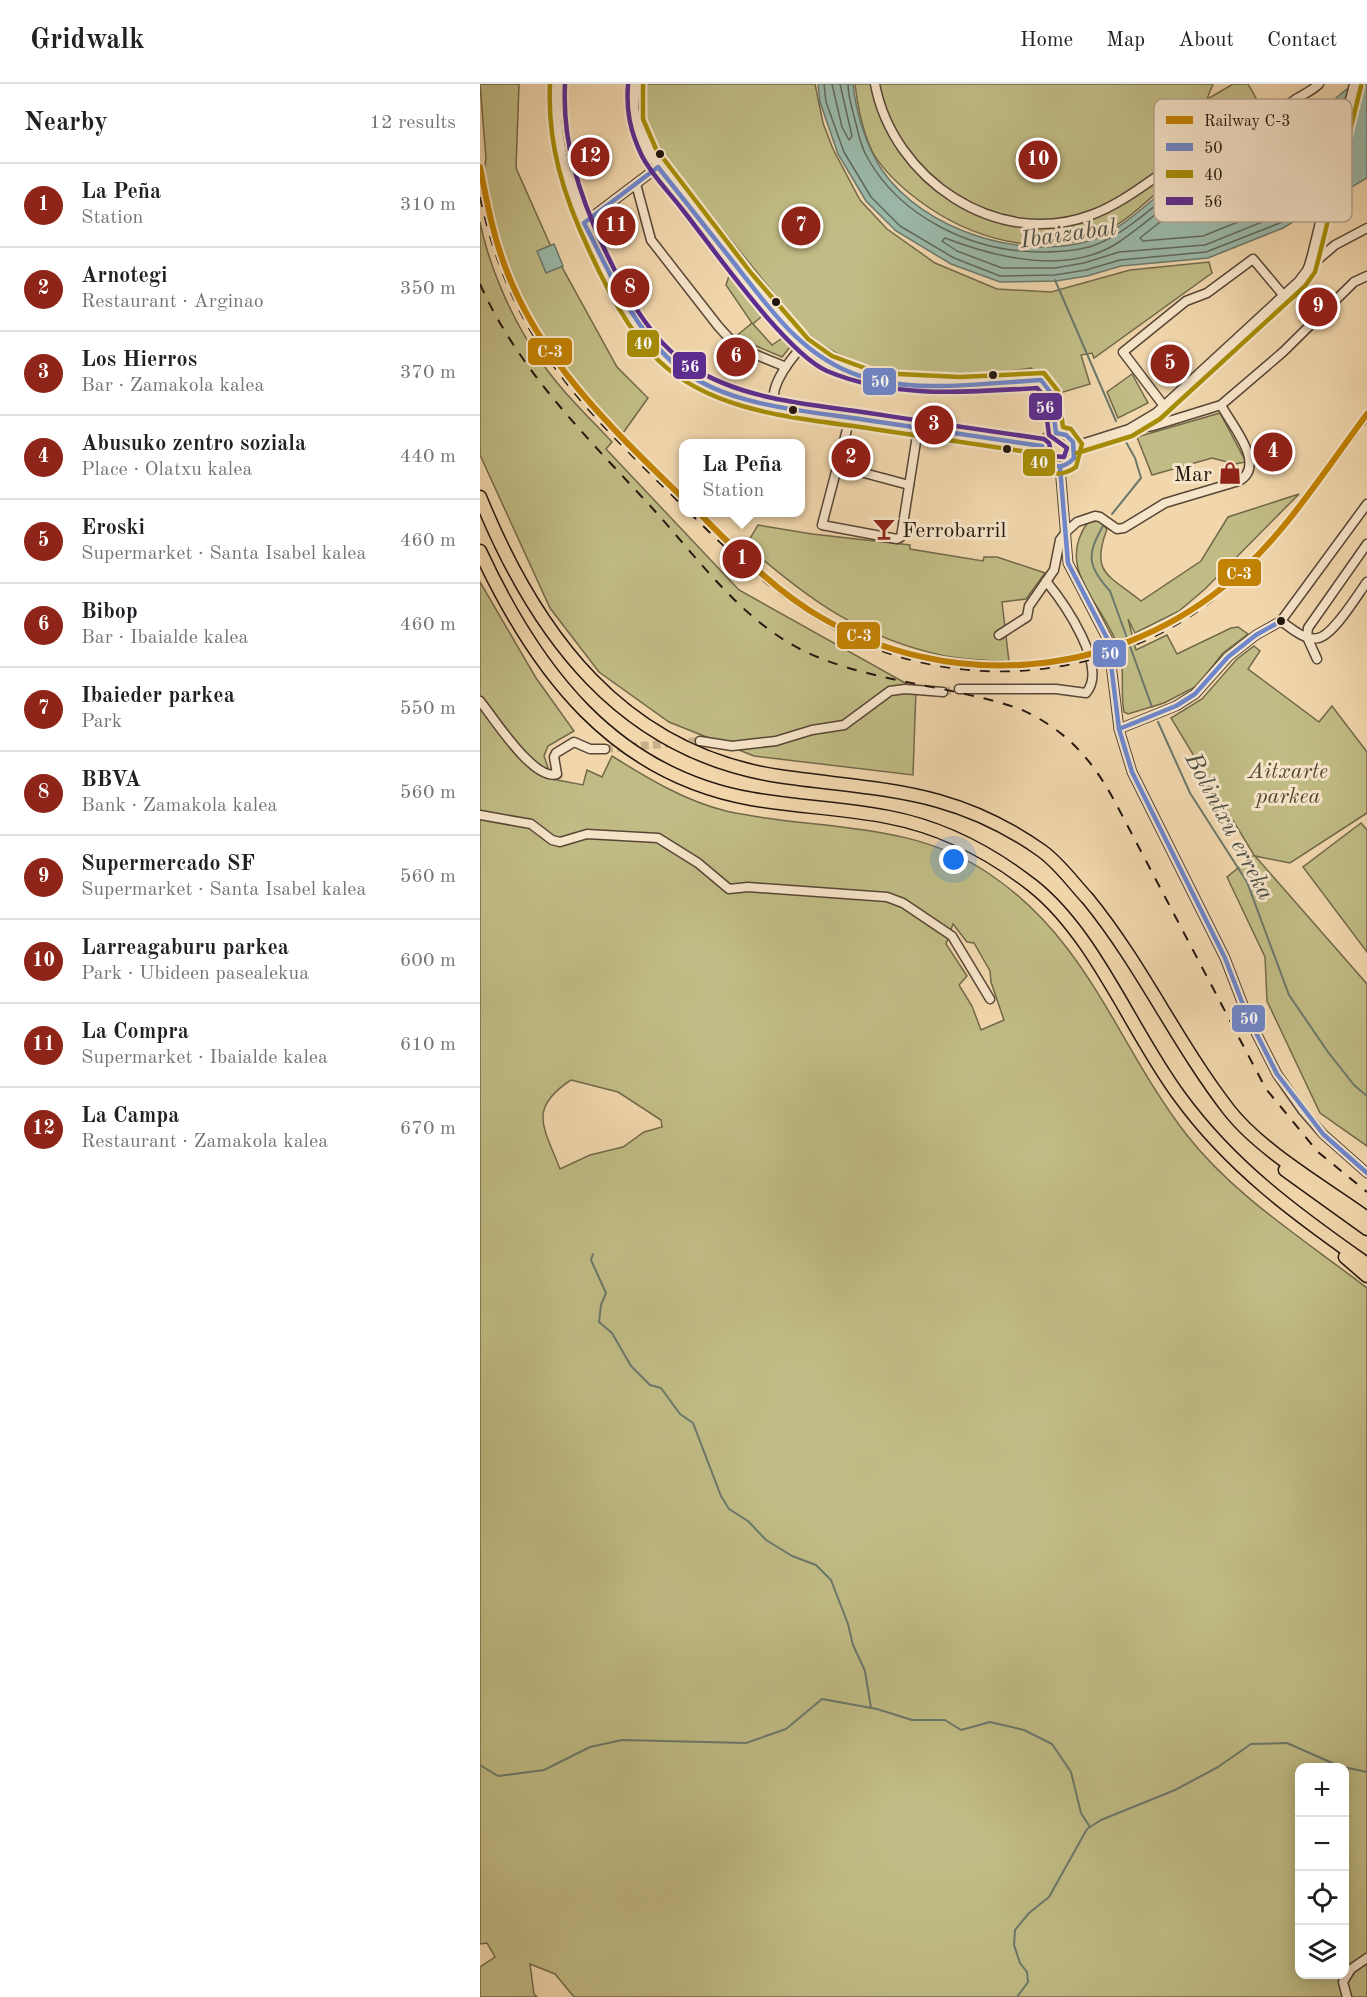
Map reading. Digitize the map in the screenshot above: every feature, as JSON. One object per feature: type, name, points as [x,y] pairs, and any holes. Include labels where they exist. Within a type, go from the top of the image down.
[{"type":"highway","points":[[480,497],[505,554],[526,592],[559,642],[597,687],[626,713],[659,736],[693,753],[765,774],[881,788],[945,802],[997,824],[1044,853],[1066,873],[1107,922],[1141,971],[1194,1062],[1262,1149],[1291,1175],[1367,1229]]},
{"type":"highway","points":[[480,551],[511,610],[561,685],[623,746],[661,770],[713,791],[753,800],[889,817],[933,829],[985,853],[1035,888],[1072,927],[1178,1096],[1206,1131],[1239,1166],[1367,1276]]},
{"type":"highway","points":[[1239,1121],[1299,1170],[1367,1218]]},
{"type":"highway","points":[[1309,1224],[1367,1264]]},
{"type":"street","points":[[558,84],[556,115],[561,158],[584,223],[607,272],[649,337],[666,357],[708,385],[731,394],[850,418],[1042,446]]},
{"type":"street","points":[[636,84],[634,108],[636,121],[642,138],[658,167],[752,287],[804,345],[828,363],[876,380],[960,385],[1032,378],[1041,380],[1048,386],[1051,393],[1056,433]]},
{"type":"street","points":[[875,84],[897,144],[910,162],[935,186],[957,200],[1004,219],[1045,225],[1071,222],[1105,209],[1154,177]]},
{"type":"street","points":[[1296,99],[1319,84]]},
{"type":"street","points":[[1350,99],[1354,84]]},
{"type":"street","points":[[584,223],[658,167]]},
{"type":"street","points":[[636,184],[651,240],[723,332],[738,346],[786,367]]},
{"type":"street","points":[[1308,269],[1320,222]]},
{"type":"street","points":[[1129,429],[1164,406],[1218,353],[1284,296],[1335,244],[1367,228]]},
{"type":"street","points":[[1316,239],[1325,245],[1335,244]]},
{"type":"street","points":[[1164,406],[1123,352],[1186,301],[1207,294],[1253,259],[1284,296]]},
{"type":"street","points":[[1075,446],[1129,429],[1153,426],[1221,405],[1283,352],[1354,282],[1367,276]]},
{"type":"street","points":[[774,403],[773,398],[786,367],[804,345]]},
{"type":"street","points":[[999,635],[1027,617],[1029,606],[1054,570],[1060,540],[1077,522],[1086,518],[1100,517],[1116,529],[1124,528],[1165,502],[1239,481],[1246,476],[1251,469],[1250,458],[1221,405]]},
{"type":"street","points":[[850,418],[822,525],[897,539],[901,537],[918,429]]},
{"type":"street","points":[[1056,433],[1066,435],[1075,446],[1070,462],[1060,467],[1046,461],[1042,446],[1047,437],[1056,433]]},
{"type":"street","points":[[838,466],[909,484]]},
{"type":"street","points":[[1060,467],[1067,531],[1066,554],[1071,573],[1097,618],[1110,649],[1119,729],[1132,772],[1226,958],[1247,1015],[1267,1056],[1303,1111],[1342,1152],[1367,1173]]},
{"type":"street","points":[[1119,729],[1176,706],[1196,694],[1228,657],[1256,635],[1281,621],[1367,504]]},
{"type":"street","points":[[1065,516],[1077,522]]},
{"type":"street","points":[[1317,659],[1307,637],[1308,628],[1367,544]]},
{"type":"street","points":[[959,688],[1056,689],[1081,694],[1086,693],[1092,686],[1093,675],[1088,648],[1058,595],[1046,581]]},
{"type":"street","points":[[1281,621],[1307,637],[1318,639],[1325,635],[1343,615],[1367,582]]},
{"type":"street","points":[[700,741],[732,746],[776,741],[812,730],[844,725],[890,692],[904,689],[943,692]]},
{"type":"street","points":[[480,700],[531,764],[543,773],[557,774],[554,757],[556,753],[574,742],[590,749],[605,749]]},
{"type":"street","points":[[480,815],[531,824],[552,840],[560,842],[587,834],[658,838],[698,863],[729,889],[748,887],[887,897],[903,903],[952,936],[990,999]]},
{"type":"street","points":[[1347,1997],[1343,1982],[1351,1970],[1367,1958]]},
{"type":"green space","points":[[480,84],[519,84],[516,168],[552,249],[617,367],[648,398],[623,433],[578,385],[552,350],[529,313],[507,264],[484,170],[486,159]]},
{"type":"green space","points":[[645,84],[815,84],[823,123],[833,149],[860,200],[887,229],[935,263],[997,289],[1051,292],[1130,270],[1209,262],[1212,273],[1094,358],[1092,353],[1081,355],[1090,384],[1060,393],[1031,368],[940,376],[880,369],[851,360],[825,346],[801,327],[655,146],[644,118]]},
{"type":"green space","points":[[855,84],[1213,84],[1207,99],[1154,99],[1154,195],[1126,219],[1104,232],[1068,243],[1043,245],[995,238],[971,230],[949,220],[908,192],[875,157],[866,135]]},
{"type":"green space","points":[[1233,84],[1248,84],[1256,98],[1210,99]]},
{"type":"green space","points":[[480,222],[495,274],[518,324],[553,378],[612,442],[606,449],[739,590],[916,689],[913,775],[754,756],[669,722],[599,672],[550,608],[480,455]]},
{"type":"green space","points":[[729,276],[762,316],[753,324],[772,345],[781,339],[789,341],[790,347],[782,357],[735,337],[752,323],[726,285]]},
{"type":"green space","points":[[1132,374],[1148,403],[1118,418],[1107,392]]},
{"type":"green space","points":[[1220,413],[1246,462],[1235,464],[1212,458],[1152,475],[1137,437]]},
{"type":"green space","points":[[1299,494],[1205,589],[1179,611],[1135,633],[1128,619],[1136,650],[1167,635],[1177,654],[1231,628],[1238,627],[1248,634],[1223,653],[1197,686],[1164,703],[1128,714],[1124,712],[1120,652],[1079,572],[1076,556],[1079,539],[1088,522],[1099,521],[1107,529],[1101,556],[1106,572],[1141,601],[1201,561],[1228,517]]},
{"type":"green space","points":[[758,525],[812,534],[910,545],[910,549],[983,561],[984,557],[997,557],[1045,573],[1026,599],[1002,602],[1009,662],[945,656],[887,639],[815,600],[746,545]]},
{"type":"green space","points":[[480,582],[536,678],[574,731],[548,746],[544,756],[552,779],[583,785],[587,770],[602,777],[612,756],[667,788],[711,807],[760,817],[893,835],[926,843],[957,856],[988,873],[1023,900],[1052,929],[1077,961],[1162,1099],[1186,1134],[1205,1156],[1271,1216],[1367,1288],[1367,1997],[574,1997],[555,1974],[530,1964],[534,1994],[537,1997],[480,1997],[480,1967],[495,1957],[487,1943],[480,1944]],"holes":[[[953,924],[967,942],[974,943],[990,971],[991,982],[1004,1020],[981,1030],[972,1006],[959,985],[967,976],[946,944]],[[571,1080],[618,1092],[661,1120],[662,1127],[644,1132],[623,1147],[590,1155],[560,1169],[545,1130],[544,1110],[548,1100]]]},
{"type":"green space","name":"Aitxarte parkea","points":[[1254,646],[1260,651],[1248,669],[1319,722],[1332,706],[1367,752],[1367,813],[1290,863],[1255,856],[1367,984],[1367,1146],[1320,1113],[1267,1001],[1265,957],[1227,877],[1254,855],[1171,718],[1202,699],[1237,659]]},
{"type":"green space","points":[[1361,823],[1367,830],[1367,952],[1303,867]]},
{"type":"water","points":[[818,84],[853,84],[859,118],[871,151],[882,170],[900,191],[922,209],[976,236],[1036,247],[1065,246],[1092,240],[1115,229],[1154,200],[1154,222],[1293,222],[1208,258],[1121,266],[1087,276],[1056,281],[1000,282],[951,264],[896,231],[866,201],[838,154],[820,102]]},
{"type":"water","points":[[1367,84],[1367,178],[1352,187],[1352,99],[1334,99],[1353,86]]},
{"type":"water","points":[[554,244],[563,266],[546,273],[537,251]]},
{"type":"waterway","points":[[1055,280],[1116,421]]},
{"type":"waterway","points":[[1112,514],[1141,478],[1135,458],[1126,442]]},
{"type":"waterway","points":[[1104,524],[1094,543],[1093,566],[1110,591],[1152,707]]},
{"type":"waterway","name":"Bolintxu erreka","points":[[1158,722],[1190,793],[1247,882],[1289,995],[1328,1052],[1354,1085],[1367,1096]]},
{"type":"waterway","points":[[593,1254],[591,1260],[606,1293],[601,1305],[599,1322],[612,1333],[631,1366],[650,1385],[661,1388],[680,1414],[693,1423],[721,1496],[729,1509],[748,1521],[766,1540],[792,1556],[816,1565],[831,1580],[848,1624],[853,1645],[865,1671],[871,1708]]},
{"type":"waterway","points":[[480,1765],[498,1776],[544,1770],[590,1747],[622,1740],[746,1743],[786,1729],[822,1699],[877,1709],[912,1720],[945,1720],[961,1730],[990,1722],[1024,1730],[1052,1744],[1071,1772],[1081,1813],[1090,1827]]},
{"type":"waterway","points":[[1017,1997],[1028,1982],[1027,1972],[1020,1963],[1014,1945],[1015,1930],[1029,1913],[1049,1897],[1087,1829],[1101,1820],[1175,1790],[1218,1767],[1251,1744],[1287,1743],[1339,1766],[1367,1772]]},
{"type":"tunnel","points":[[943,692],[959,689]]},
{"type":"tunnel","points":[[605,749],[700,741]]},
{"type":"railway","points":[[480,197],[494,248],[511,292],[532,332],[556,369],[614,437],[679,502]]},
{"type":"railway","points":[[480,284],[515,347],[558,404],[724,589],[762,624],[806,652],[858,671],[967,694],[1020,709],[1050,726],[1075,746],[1096,771],[1114,800],[1266,1089],[1318,1152],[1367,1192]]},
{"type":"railway","points":[[694,517],[773,589],[830,627],[879,650],[931,664],[984,671],[1037,669],[1090,660],[1140,643],[1188,618],[1231,585],[1269,547],[1367,421]]},
{"type":"rail line","name":"C-3","points":[[480,167],[501,257],[521,303],[539,335],[559,365],[606,421],[679,494]]},
{"type":"rail line","name":"C-3","points":[[703,517],[757,569],[788,595],[822,618],[871,641],[922,657],[974,665],[1027,664],[1079,657],[1129,641],[1177,618],[1222,588],[1282,528],[1367,414]]},
{"type":"transit line","name":"40","points":[[550,84],[554,149],[565,190],[580,230],[603,280],[628,323],[659,361],[681,379],[732,403],[760,411],[1035,453],[1041,466],[1051,472],[1063,473],[1076,467],[1082,444],[1071,429],[1063,427],[1058,391],[1044,373],[960,377],[878,373],[832,356],[808,339],[751,273],[656,149],[643,119],[643,85]]},
{"type":"transit line","name":"56","points":[[565,84],[569,147],[594,226],[619,279],[639,312],[650,328],[675,355],[710,377],[731,386],[776,399],[1044,439],[1049,443],[1052,456],[1064,457],[1067,448],[1049,435],[1044,396],[1037,388],[957,392],[904,390],[852,380],[827,371],[810,360],[791,343],[750,298],[649,168],[634,137],[628,112],[628,84]]},
{"type":"transit line","name":"40","points":[[1352,122],[1361,86]]},
{"type":"transit line","name":"50","points":[[658,167],[774,314],[804,344],[821,357],[839,368],[860,376],[903,385],[950,386],[1041,380],[1051,393],[1056,433],[1066,435],[1073,442],[1074,458],[1067,464],[1057,466],[1045,461],[1042,446],[764,404],[714,388],[691,376],[671,361],[632,314],[584,223],[658,167]]},
{"type":"transit line","name":"40","points":[[1077,453],[1132,436],[1160,419],[1305,286],[1315,272],[1327,222]]},
{"type":"transit line","name":"50","points":[[1060,467],[1068,563],[1108,640],[1119,729],[1132,772],[1225,958],[1247,1015],[1277,1074],[1323,1134],[1367,1173]]},
{"type":"transit line","name":"50","points":[[1119,729],[1176,706],[1195,694],[1228,657],[1256,635],[1281,621]]},
{"type":"place","name":"La Campa","points":[[590,157]]},
{"type":"place","name":"Larreagaburu parkea","points":[[1038,160]]},
{"type":"place","name":"La Compra","points":[[616,226]]},
{"type":"place","name":"Ibaieder parkea","points":[[801,226]]},
{"type":"place","name":"BBVA","points":[[630,288]]},
{"type":"place","name":"Supermercado SF","points":[[1318,307]]},
{"type":"place","name":"Bibop","points":[[736,357]]},
{"type":"place","name":"Eroski","points":[[1170,364]]},
{"type":"place","name":"Los Hierros","points":[[934,425]]},
{"type":"place","name":"Abusuko zentro soziala","points":[[1273,452]]},
{"type":"place","name":"Arnotegi","points":[[851,458]]},
{"type":"place","name":"Mar","points":[[1230,473]]},
{"type":"place","name":"Ferrobarril","points":[[884,529]]},
{"type":"place","name":"La Peña","points":[[742,559]]},
{"type":"water label","name":"Ibaizabal","points":[[1068,233]]}]
